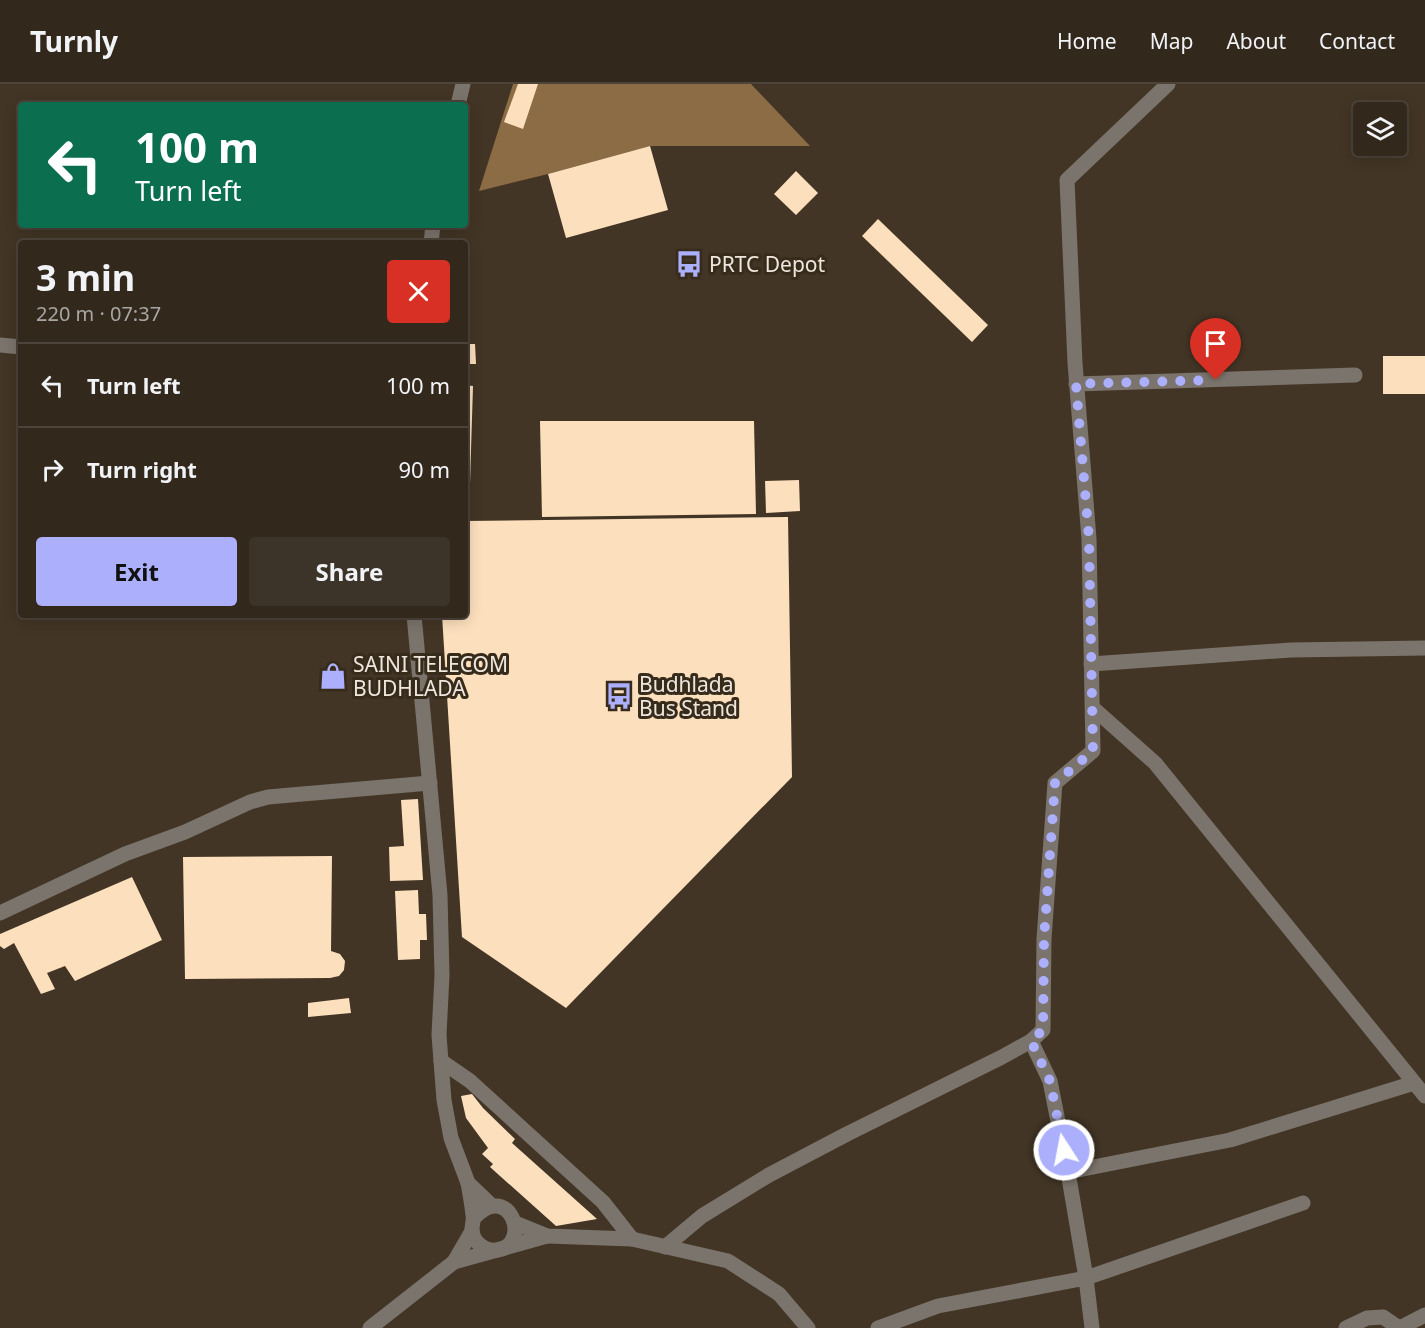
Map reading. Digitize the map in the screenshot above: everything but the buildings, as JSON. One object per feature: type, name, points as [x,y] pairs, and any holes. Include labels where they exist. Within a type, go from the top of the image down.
[{"type":"street","points":[[459,102],[463,84]]},
{"type":"street","points":[[665,1247],[702,1216],[769,1175],[1031,1041],[1043,1030],[1044,939],[1055,783],[1093,751],[1089,539],[1076,384],[1067,180],[1168,84]]},
{"type":"street","points":[[0,345],[18,347]]},
{"type":"street","points":[[1076,384],[1355,375]]},
{"type":"street","points":[[414,618],[440,895],[442,975],[440,1035],[444,1100],[451,1138],[468,1183],[473,1224],[477,1242],[489,1250],[500,1250],[507,1246],[515,1234],[515,1223],[510,1214],[502,1208],[492,1206],[481,1210],[473,1224],[454,1262]]},
{"type":"street","points":[[1091,664],[1291,650],[1425,648]]},
{"type":"street","points":[[1093,708],[1155,763],[1425,1096]]},
{"type":"street","points":[[0,913],[125,854],[185,832],[259,800],[279,796],[430,783]]},
{"type":"street","points":[[1031,1041],[1050,1081],[1068,1172],[1092,1328]]},
{"type":"street","points":[[441,1061],[470,1081],[603,1202],[632,1239]]},
{"type":"street","points":[[1068,1172],[1230,1140],[1414,1083]]},
{"type":"street","points":[[468,1183],[492,1206]]},
{"type":"street","points":[[878,1328],[938,1306],[1086,1278],[1303,1203]]},
{"type":"street","points":[[515,1223],[547,1236]]},
{"type":"street","points":[[370,1328],[454,1262],[547,1236],[632,1239],[728,1261],[779,1294],[808,1328]]},
{"type":"street","points":[[1346,1328],[1367,1318],[1383,1317],[1399,1328],[1425,1315]]},
{"type":"shaded area","points":[[513,84],[751,84],[810,146],[650,146],[479,191]]},
{"type":"place","name":"PRTC Depot","points":[[689,264]]},
{"type":"place","name":"SAINI TELECOM BUDHLADA","points":[[333,676]]},
{"type":"place","name":"Budhlada Bus Stand","points":[[619,696]]},
{"type":"route","points":[[1064,1150],[1050,1081],[1031,1041],[1043,1030],[1044,939],[1055,783],[1093,751],[1089,539],[1076,384],[1216,380]]}]
